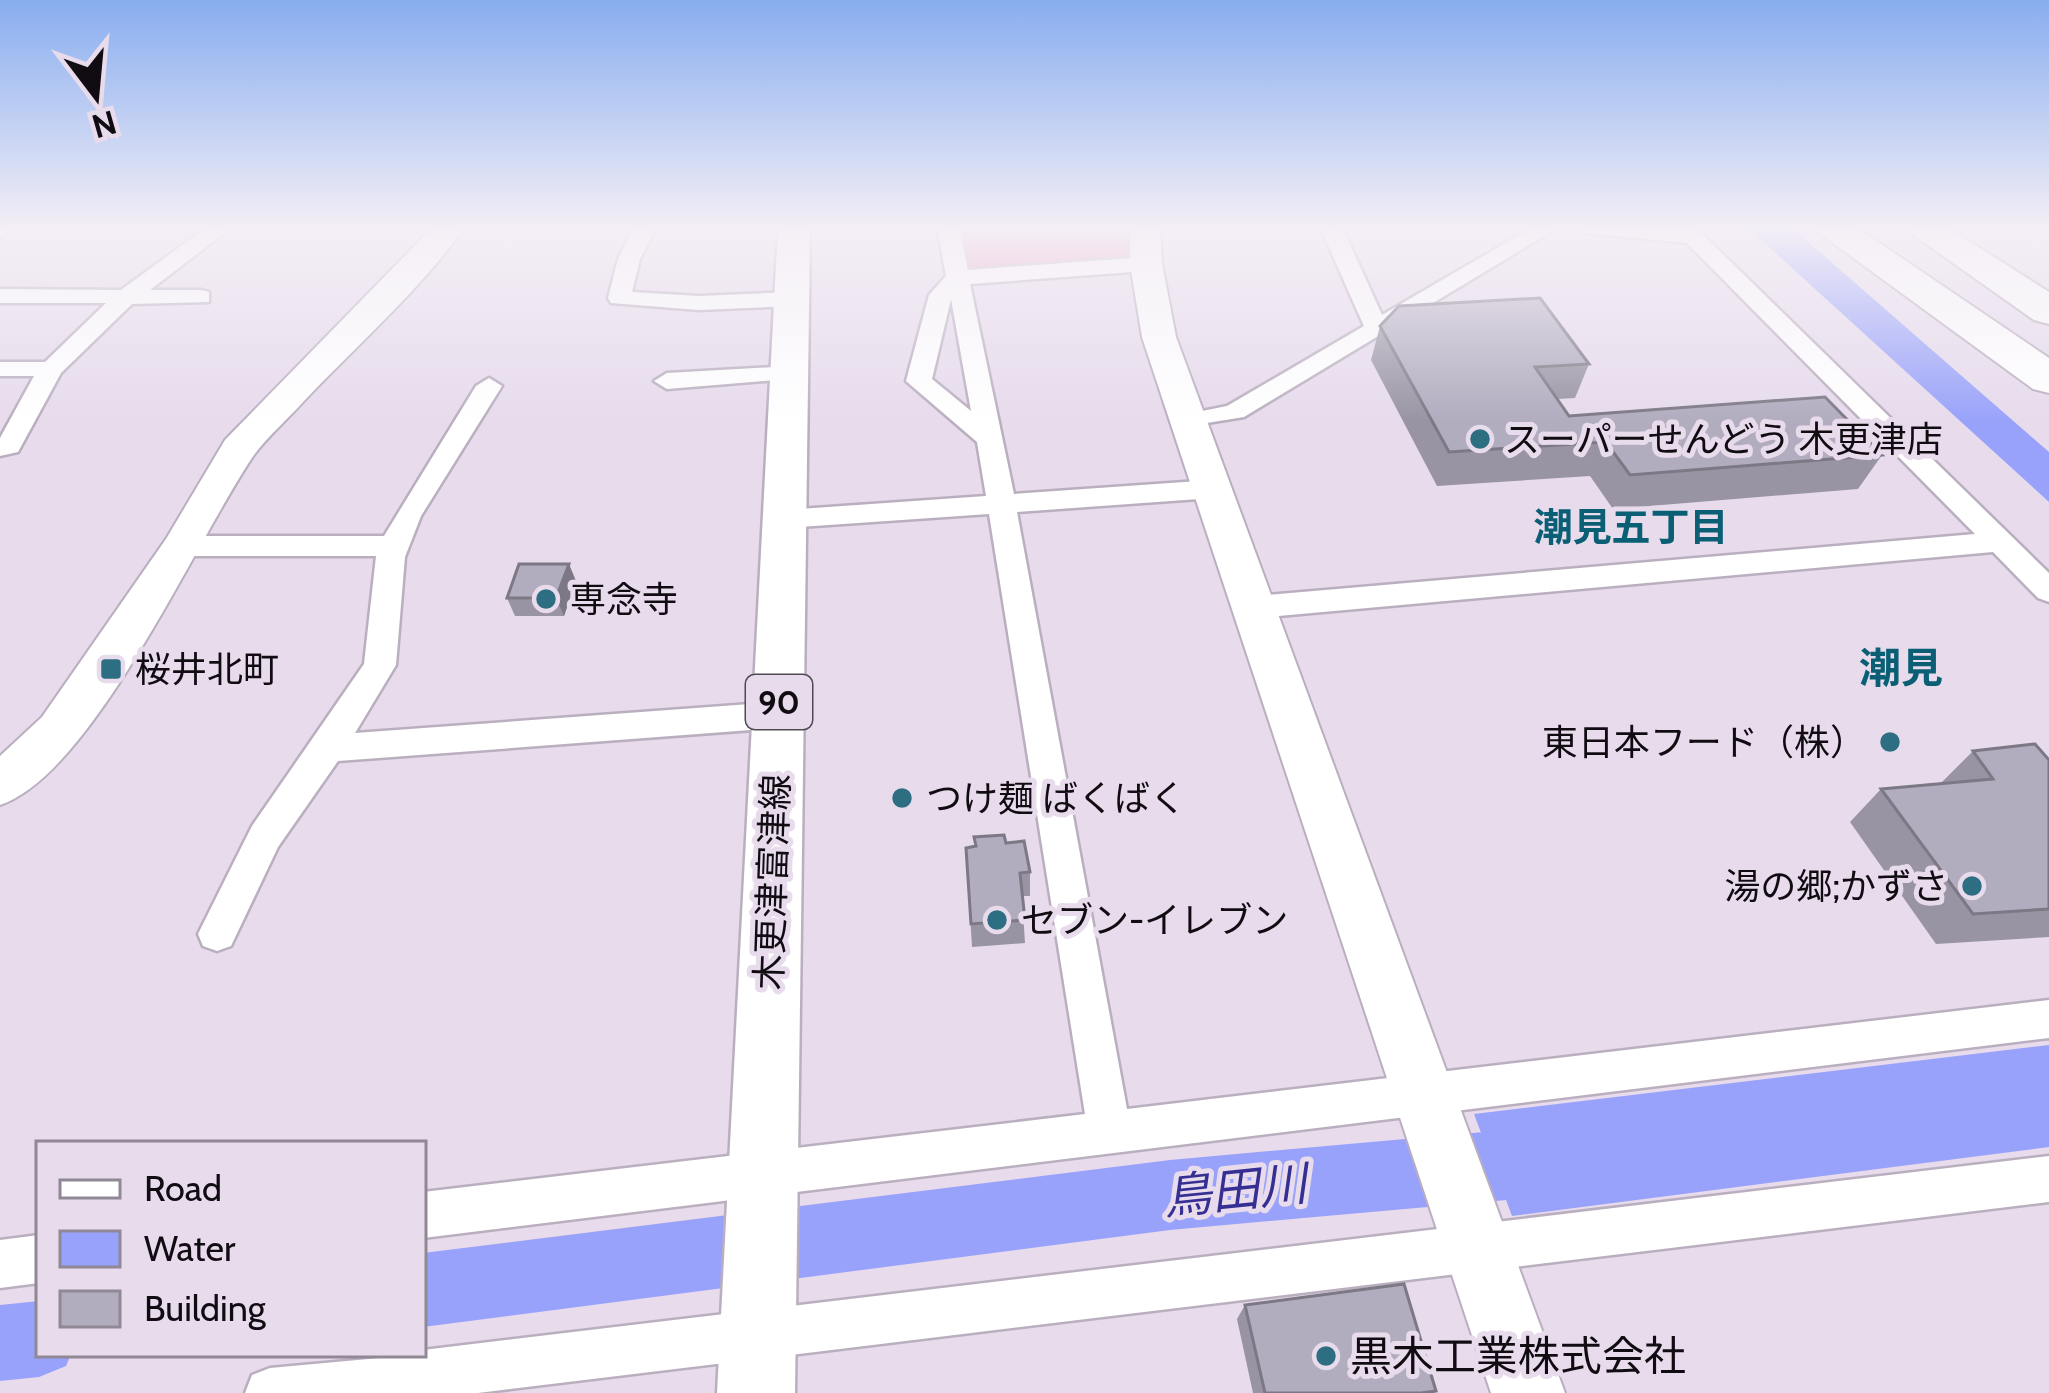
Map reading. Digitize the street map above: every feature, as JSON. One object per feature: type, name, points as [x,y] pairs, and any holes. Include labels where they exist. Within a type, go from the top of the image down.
[{"type":"highway","points":[[1924,292],[2049,379]]},
{"type":"highway","points":[[2020,292],[2049,311]]},
{"type":"main road","name":"木更津富津線","points":[[761,1177],[793,292]]},
{"type":"main road","name":"90","points":[[757,1364],[761,1177]]},
{"type":"street","points":[[0,448],[9,446],[51,369],[133,292]]},
{"type":"street","points":[[0,784],[28,764],[58,730],[183,546],[226,466],[261,422],[387,292]]},
{"type":"street","points":[[621,292],[619,298],[699,303],[793,299]]},
{"type":"street","points":[[943,292],[919,381],[989,439]]},
{"type":"street","points":[[960,292],[1002,504],[1110,1134]]},
{"type":"street","points":[[1152,292],[1159,337],[1528,1393]]},
{"type":"street","points":[[1360,292],[1376,327]]},
{"type":"street","points":[[1191,422],[1235,412],[1436,292]]},
{"type":"street","points":[[1748,292],[2049,591]]},
{"type":"street","points":[[0,296],[201,297]]},
{"type":"street","points":[[0,369],[51,369]]},
{"type":"street","points":[[667,381],[792,373]]},
{"type":"street","points":[[217,934],[265,837],[380,664],[395,546],[407,516],[489,386]]},
{"type":"street","points":[[785,519],[1213,489]]},
{"type":"street","points":[[1255,608],[1999,542]]},
{"type":"street","points":[[183,546],[395,546]]},
{"type":"street","points":[[328,748],[779,715]]},
{"type":"street","points":[[426,1215],[2049,1019]]},
{"type":"street","points":[[271,1393],[757,1364],[1478,1248],[2049,1179]]},
{"type":"street","points":[[0,1264],[36,1259]]},
{"type":"water","points":[[1818,292],[1866,292],[2049,452],[2049,502]]},
{"type":"water","points":[[2049,1045],[2049,1147],[1512,1216],[1474,1114]]},
{"type":"building","points":[[1540,298],[1589,364],[1535,367],[1569,416],[1825,397],[1882,455],[1630,475],[1606,442],[1449,452],[1380,326],[1399,306]]},
{"type":"building","points":[[519,564],[569,564],[556,598],[507,598]]},
{"type":"building","points":[[2035,744],[2049,760],[2049,909],[1973,914],[1881,789],[1993,779],[1973,751]]},
{"type":"building","name":"セブン-イレブン","points":[[1004,835],[1006,843],[1024,841],[1030,872],[1020,873],[1025,920],[971,924],[966,848],[976,846],[974,837]]},
{"type":"building","name":"黒木工業株式会社","points":[[1404,1284],[1436,1391],[1265,1393],[1245,1305]]},
{"type":"waterway","name":"鳥田川","points":[[426,1290],[1170,1195],[1561,1160]]},
{"type":"waterway","name":"鳥田川","points":[[0,1343],[36,1339]]},
{"type":"place","name":"スーパーせんどう 木更津店","points":[[1480,439]]},
{"type":"place","name":"専念寺","points":[[546,599]]},
{"type":"place","name":"桜井北町","points":[[111,669]]},
{"type":"place","name":"東日本フード（株）","points":[[1890,742]]},
{"type":"place","name":"つけ麺 ばくばく","points":[[902,798]]},
{"type":"place","name":"湯の郷;かずさ","points":[[1972,886]]},
{"type":"place","name":"セブン-イレブン","points":[[997,920]]},
{"type":"place","name":"黒木工業株式会社","points":[[1326,1356]]},
{"type":"district","name":"潮見五丁目","points":[[1631,527]]},
{"type":"district","name":"潮見","points":[[1901,668]]}]
